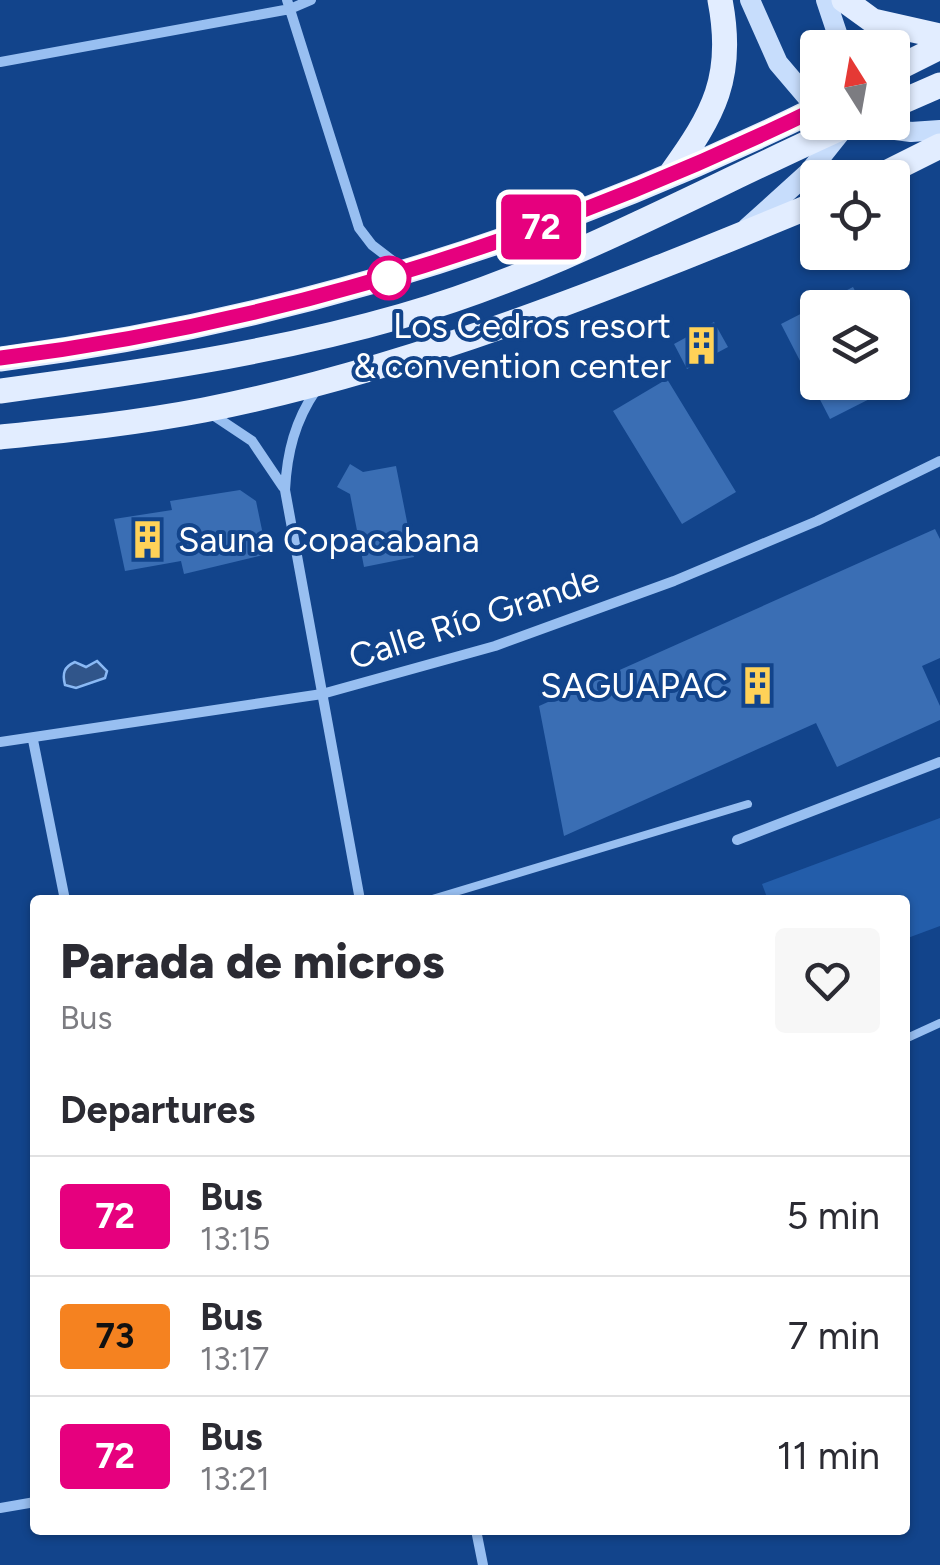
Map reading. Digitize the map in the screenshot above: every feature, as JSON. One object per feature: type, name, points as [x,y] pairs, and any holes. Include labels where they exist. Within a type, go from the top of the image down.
[{"type":"main road","points":[[628,228],[702,130],[722,85],[726,36],[720,0]]},
{"type":"main road","points":[[750,0],[778,63],[800,89]]},
{"type":"main road","points":[[826,0],[836,30]]},
{"type":"main road","points":[[844,0],[873,21],[940,36]]},
{"type":"main road","points":[[910,61],[940,46]]},
{"type":"main road","points":[[910,98],[940,85]]},
{"type":"main road","points":[[0,358],[179,329],[288,306],[409,272],[578,214],[668,178],[800,117]]},
{"type":"main road","points":[[910,132],[940,130]]},
{"type":"main road","points":[[0,391],[250,353],[404,316],[552,262],[812,140]]},
{"type":"main road","points":[[738,236],[809,172],[834,140]]},
{"type":"main road","points":[[910,161],[940,146]]},
{"type":"main road","points":[[0,437],[203,410],[321,382],[508,323],[800,210]]},
{"type":"street","points":[[0,62],[310,0]]},
{"type":"street","points":[[288,4],[359,228],[387,258],[409,272]]},
{"type":"street","points":[[321,382],[293,432],[285,490],[359,895]]},
{"type":"street","points":[[203,410],[229,423],[252,442],[285,490]]},
{"type":"street","name":"Calle Río Grande","points":[[0,742],[322,694],[496,646],[674,582],[816,521],[940,461]]},
{"type":"street","points":[[33,740],[64,895]]},
{"type":"street","points":[[737,840],[940,762]]},
{"type":"street","points":[[0,1508],[30,1503]]},
{"type":"street","points":[[477,1535],[483,1565]]},
{"type":"lane","points":[[446,895],[748,804]]},
{"type":"lane","points":[[910,1037],[940,1023]]},
{"type":"shaded area","points":[[97,661],[107,671],[105,678],[76,688],[65,685],[68,666],[75,662],[86,667]]},
{"type":"shaded area","points":[[940,818],[940,926],[910,937],[910,895],[766,895],[762,884]]},
{"type":"building","points":[[800,314],[800,361],[781,324]]},
{"type":"building","name":"Los Cedros resort & convention center","points":[[714,322],[728,347],[687,369],[674,344]]},
{"type":"building","points":[[667,379],[736,492],[682,524],[613,411]]},
{"type":"building","points":[[820,400],[867,400],[830,419]]},
{"type":"building","points":[[350,464],[363,472],[396,466],[414,557],[364,567],[350,494],[337,487]]},
{"type":"building","points":[[240,490],[256,501],[267,554],[184,574],[181,561],[125,571],[114,519],[172,510],[170,501]]},
{"type":"building","name":"SAGUAPAC","points":[[935,529],[940,539],[940,658],[922,666],[940,706],[940,720],[837,767],[816,723],[564,836],[539,706]]},
{"type":"bus line","name":"72","points":[[0,358],[179,329],[288,306],[409,272],[668,178],[800,117]]},
{"type":"place","name":"Los Cedros resort & convention center","points":[[701,346]]},
{"type":"place","name":"Sauna Copacabana","points":[[148,540]]},
{"type":"place","name":"SAGUAPAC","points":[[758,686]]}]
